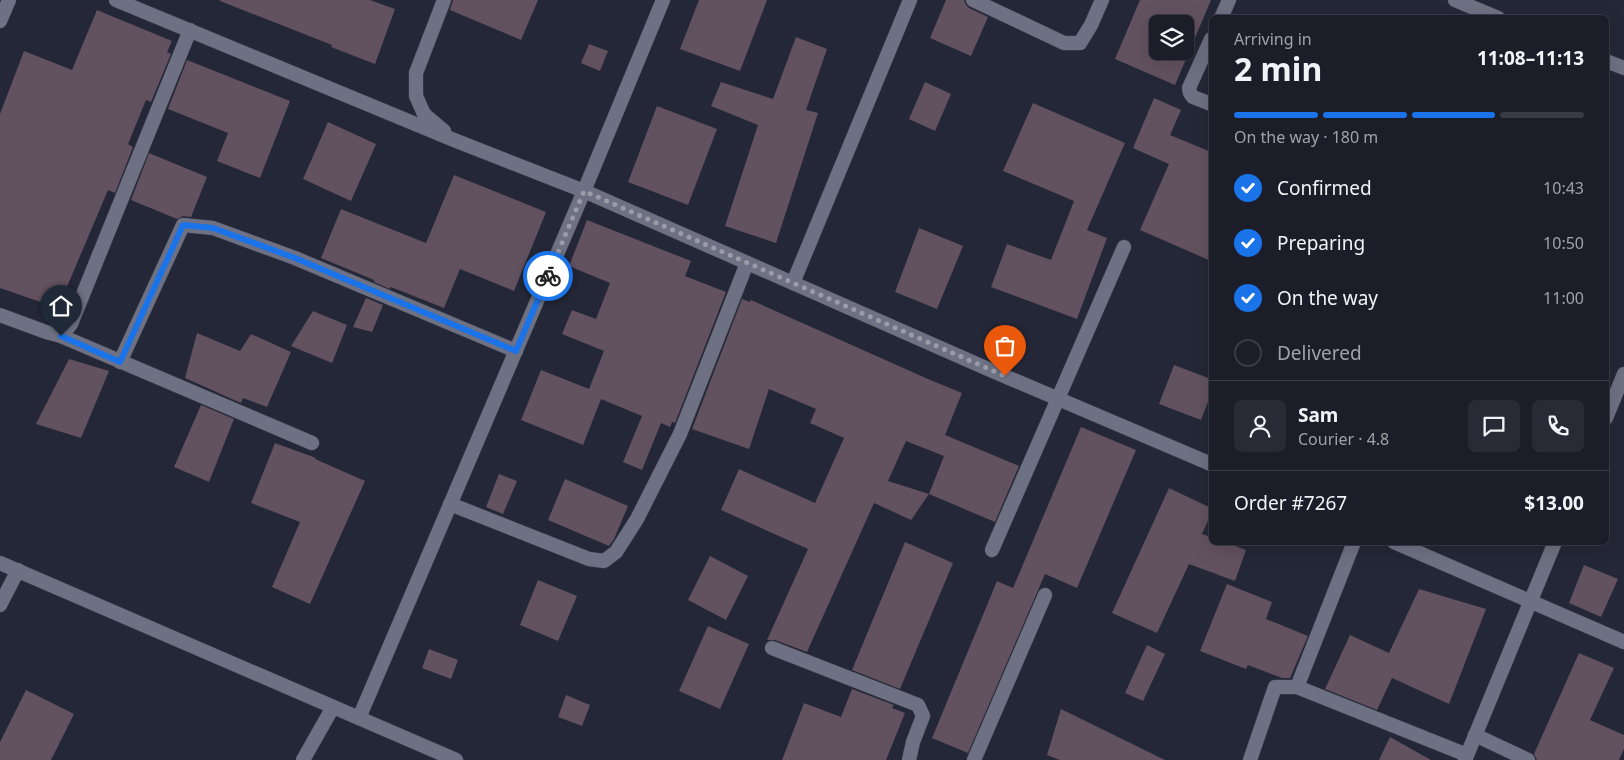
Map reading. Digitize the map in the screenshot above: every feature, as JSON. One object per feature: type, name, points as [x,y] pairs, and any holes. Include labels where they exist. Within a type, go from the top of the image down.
[{"type":"street","points":[[0,21],[9,0]]},
{"type":"street","points":[[116,0],[454,140],[584,191],[988,369],[1058,397],[1209,463]]},
{"type":"street","points":[[444,0],[416,73],[416,96],[424,114],[454,140]]},
{"type":"street","points":[[359,718],[584,191],[663,0]]},
{"type":"street","points":[[793,283],[910,0]]},
{"type":"street","points":[[973,0],[1064,43],[1080,43],[1091,25],[1102,0]]},
{"type":"street","points":[[1222,15],[1229,0]]},
{"type":"street","points":[[1455,0],[1491,15]]},
{"type":"street","points":[[61,336],[72,324],[190,30]]},
{"type":"street","points":[[1209,44],[1190,88],[1190,93],[1194,97],[1209,103]]},
{"type":"street","points":[[1609,62],[1624,68]]},
{"type":"street","points":[[120,362],[183,225],[213,228],[295,258],[516,351]]},
{"type":"street","points":[[992,550],[1124,247]]},
{"type":"street","points":[[450,504],[589,559],[604,561],[616,552],[637,519],[680,434],[747,263]]},
{"type":"street","points":[[0,315],[61,336],[312,443]]},
{"type":"street","points":[[1609,411],[1624,374]]},
{"type":"street","points":[[1297,688],[1353,545]]},
{"type":"street","points":[[1401,545],[1624,642]]},
{"type":"street","points":[[1250,760],[1274,687],[1297,688],[1466,757],[1554,545]]},
{"type":"street","points":[[0,563],[456,760]]},
{"type":"street","points":[[0,605],[18,570]]},
{"type":"street","points":[[974,760],[1045,595]]},
{"type":"street","points":[[772,648],[918,705],[923,716],[913,742],[909,760]]},
{"type":"street","points":[[303,760],[333,706]]},
{"type":"street","points":[[1475,735],[1528,760]]},
{"type":"building","points":[[220,0],[370,0],[395,9],[375,64]]},
{"type":"building","points":[[453,0],[538,0],[521,40],[450,10]]},
{"type":"building","points":[[699,0],[767,0],[740,71],[680,49]]},
{"type":"building","points":[[946,0],[964,0],[969,8],[988,17],[971,56],[930,38]]},
{"type":"building","points":[[1140,0],[1211,0],[1194,40],[1194,15],[1149,15],[1149,60],[1186,60],[1175,85],[1115,59]]},
{"type":"building","points":[[97,10],[172,41],[167,52],[171,54],[151,102],[146,100],[128,144],[133,147],[115,193],[108,190],[58,308],[0,288],[0,114],[24,51],[72,70]]},
{"type":"building","points":[[796,37],[827,49],[806,110],[818,113],[776,243],[725,226],[758,125],[711,106],[721,82],[773,99]]},
{"type":"building","points":[[589,44],[608,51],[600,71],[581,63]]},
{"type":"building","points":[[187,60],[290,101],[260,178],[217,161],[228,133],[168,109]]},
{"type":"building","points":[[925,82],[951,94],[935,131],[909,119]]},
{"type":"building","points":[[1154,98],[1181,110],[1170,135],[1209,151],[1209,260],[1140,230],[1169,164],[1133,148]]},
{"type":"building","points":[[1033,103],[1125,143],[1087,230],[1107,238],[1077,319],[991,287],[1007,244],[1051,260],[1074,201],[1003,171]]},
{"type":"building","points":[[657,106],[717,129],[688,205],[628,182]]},
{"type":"building","points":[[328,122],[376,144],[351,201],[303,179]]},
{"type":"building","points":[[149,153],[207,177],[191,217],[183,216],[177,219],[131,200]]},
{"type":"building","points":[[454,175],[546,212],[514,291],[460,269],[444,308],[391,287],[390,289],[374,282],[374,280],[321,258],[341,209],[426,243]]},
{"type":"building","points":[[587,220],[691,261],[685,276],[726,292],[675,423],[672,422],[670,427],[661,423],[642,470],[623,462],[642,416],[601,399],[583,445],[521,420],[541,370],[589,389],[604,351],[562,334],[572,310],[596,319],[610,283],[569,266]]},
{"type":"building","points":[[919,228],[963,246],[937,309],[895,292]]},
{"type":"building","points":[[366,298],[383,305],[372,332],[353,327]]},
{"type":"building","points":[[742,299],[750,302],[751,300],[962,393],[945,435],[1019,466],[995,522],[929,494],[911,520],[874,503],[807,652],[775,640],[767,640],[808,549],[721,510],[739,469],[815,503],[844,438],[810,423],[816,409],[769,389],[749,449],[692,429]],"holes":[[[906,441],[944,456],[929,494],[888,481]]]},
{"type":"building","points":[[313,311],[347,325],[332,363],[291,346]]},
{"type":"building","points":[[197,333],[240,351],[251,334],[291,352],[267,407],[243,398],[241,403],[185,378]]},
{"type":"building","points":[[69,359],[109,371],[81,438],[36,424]]},
{"type":"building","points":[[1174,365],[1209,378],[1209,399],[1201,420],[1159,404]]},
{"type":"building","points":[[201,405],[234,419],[209,482],[174,467]]},
{"type":"building","points":[[1081,427],[1136,450],[1077,588],[1045,574],[968,753],[932,738],[997,581],[1013,588]]},
{"type":"building","points":[[275,443],[316,458],[365,481],[310,604],[272,587],[300,522],[251,503]]},
{"type":"building","points":[[499,474],[517,481],[503,514],[486,507]]},
{"type":"building","points":[[565,479],[628,506],[614,539],[609,546],[548,520]]},
{"type":"building","points":[[1169,488],[1209,507],[1209,518],[1202,534],[1209,536],[1209,545],[1233,545],[1246,550],[1235,581],[1189,564],[1157,633],[1112,613]]},
{"type":"building","points":[[905,542],[953,563],[900,689],[852,670]]},
{"type":"building","points":[[710,556],[748,576],[726,620],[688,600]]},
{"type":"building","points":[[1584,565],[1618,579],[1601,617],[1569,603]]},
{"type":"building","points":[[538,580],[577,596],[558,641],[520,625]]},
{"type":"building","points":[[1227,584],[1272,602],[1266,619],[1308,636],[1290,678],[1282,678],[1248,665],[1246,669],[1200,651]]},
{"type":"building","points":[[1419,589],[1486,609],[1449,704],[1392,678],[1377,710],[1325,689],[1350,635],[1389,653]]},
{"type":"building","points":[[708,626],[749,644],[720,709],[679,691]]},
{"type":"building","points":[[1147,645],[1165,654],[1143,701],[1125,693]]},
{"type":"building","points":[[429,649],[458,660],[451,679],[422,668]]},
{"type":"building","points":[[1579,653],[1614,668],[1590,720],[1624,735],[1624,749],[1619,760],[1537,760],[1534,754]]},
{"type":"building","points":[[852,689],[894,705],[892,708],[905,713],[886,760],[782,760],[804,703],[841,717]]},
{"type":"building","points":[[26,690],[74,714],[51,760],[0,760],[0,742]]},
{"type":"building","points":[[566,695],[590,705],[582,726],[558,717]]},
{"type":"building","points":[[1061,709],[1165,760],[1060,760],[1047,755]]},
{"type":"building","points":[[1390,737],[1431,760],[1379,760]]},
{"type":"way so far","points":[[548,276],[584,191],[1005,376]]},
{"type":"route","points":[[61,336],[120,362],[183,225],[213,228],[295,258],[516,351],[548,276]]}]
